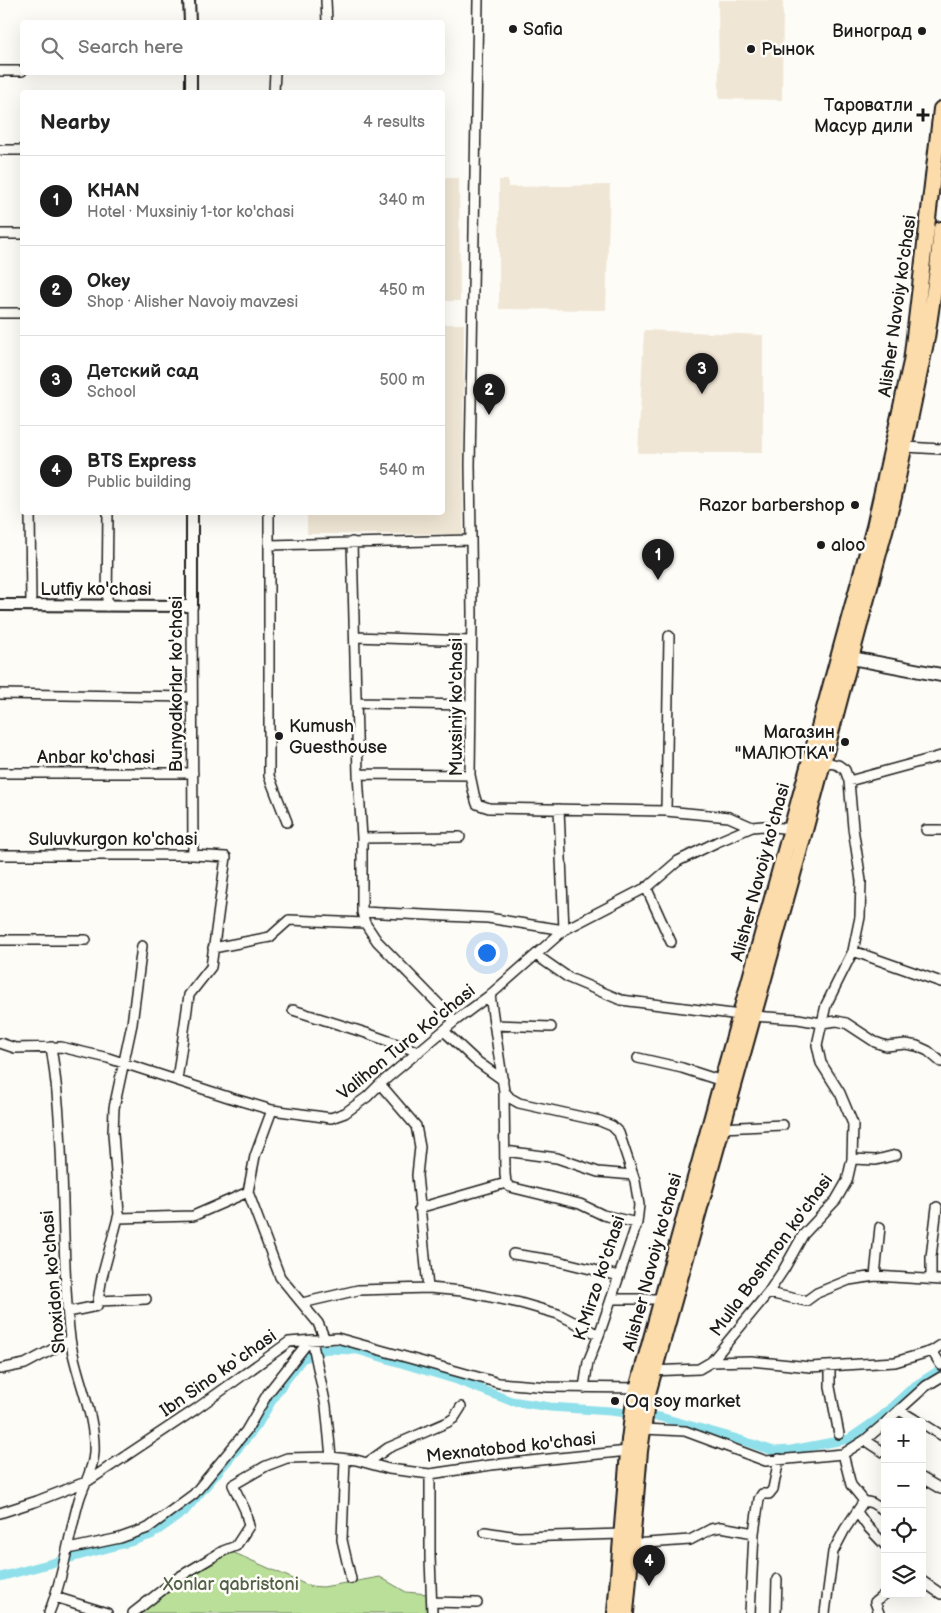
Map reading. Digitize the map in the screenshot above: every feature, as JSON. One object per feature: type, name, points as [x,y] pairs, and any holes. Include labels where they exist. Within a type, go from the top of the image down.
[{"type":"main road","name":"Alisher Navoiy ko'chasi","points":[[648,1371],[662,1299],[722,1081],[747,1016],[822,761],[911,362],[941,109]]},
{"type":"main road","name":"Alisher Navoiy ko'chasi","points":[[626,1613],[633,1544],[642,1395],[721,1128],[792,829],[894,497],[939,271],[941,229]]},
{"type":"main road","points":[[845,657],[941,674]]},
{"type":"main road","name":"Alisher Navoiy ko'chasi","points":[[615,1613],[628,1451],[639,1426]]},
{"type":"street","points":[[189,0],[190,20]]},
{"type":"street","points":[[326,0],[327,20]]},
{"type":"street","name":"Muxsiniy ko'chasi","points":[[478,0],[470,465],[470,776],[477,804],[489,808],[666,811],[728,817],[752,828]]},
{"type":"street","points":[[0,71],[20,71]]},
{"type":"street","points":[[191,90],[192,75]]},
{"type":"street","points":[[274,90],[275,75]]},
{"type":"street","points":[[0,150],[20,150]]},
{"type":"street","points":[[0,234],[20,234]]},
{"type":"street","points":[[0,313],[20,313]]},
{"type":"street","points":[[905,446],[941,449]]},
{"type":"street","points":[[30,515],[31,605]]},
{"type":"street","points":[[107,606],[108,515]]},
{"type":"street","name":"Bunyodkorlar ko'chasi","points":[[192,515],[193,855]]},
{"type":"street","points":[[269,515],[269,776],[287,822]]},
{"type":"street","points":[[269,545],[471,540]]},
{"type":"street","points":[[352,542],[358,774],[362,838],[362,912],[365,923],[377,941],[455,1021]]},
{"type":"street","name":"Lutfiy ko'chasi","points":[[0,605],[192,606]]},
{"type":"street","points":[[666,811],[669,636]]},
{"type":"street","points":[[355,637],[471,641]]},
{"type":"street","points":[[0,694],[192,696]]},
{"type":"street","points":[[357,703],[470,705]]},
{"type":"street","points":[[822,761],[845,770],[849,781],[939,757]]},
{"type":"street","name":"Anbar ko'chasi","points":[[0,773],[193,773]]},
{"type":"street","points":[[358,774],[470,776]]},
{"type":"street","name":"Mulla Boshmon ko'chasi","points":[[711,1362],[768,1293],[804,1235],[836,1200],[847,1181],[852,1159],[853,1124],[840,1093],[821,1064],[817,1045],[826,1005],[853,951],[860,917],[861,880],[853,828],[849,781]]},
{"type":"street","points":[[362,912],[488,918],[564,930],[559,809]]},
{"type":"street","name":"Valihon Tura Ko'chasi","points":[[0,1043],[14,1048],[61,1047],[123,1062],[272,1110],[331,1118],[345,1113],[367,1097],[455,1021],[490,995],[564,930],[646,887],[678,861],[717,842],[752,828],[763,826],[792,829]]},
{"type":"street","points":[[926,830],[941,830]]},
{"type":"street","points":[[362,838],[460,836]]},
{"type":"street","name":"Suluvkurgon ko'chasi","points":[[0,855],[193,855],[226,858],[213,948]]},
{"type":"street","points":[[646,887],[671,942]]},
{"type":"street","points":[[177,1080],[189,995],[210,967],[213,948],[270,937],[288,920],[365,923]]},
{"type":"street","points":[[0,940],[86,940]]},
{"type":"street","points":[[68,1312],[97,1306],[102,1277],[119,1214],[113,1133],[114,1108],[132,1024],[142,946]]},
{"type":"street","points":[[853,951],[941,982]]},
{"type":"street","points":[[536,954],[569,978],[621,1000],[747,1016],[821,1022],[837,1021],[846,1023],[875,1042],[886,1046],[906,1044],[917,1046],[941,1062]]},
{"type":"street","points":[[490,995],[504,1091],[506,1183],[516,1190],[580,1204],[603,1215],[637,1223]]},
{"type":"street","points":[[294,1010],[366,1032],[419,1052]]},
{"type":"street","points":[[494,1025],[550,1026]]},
{"type":"street","points":[[444,1031],[475,1060],[502,1080]]},
{"type":"street","name":"Shoxidon ko'chasi","points":[[49,1613],[56,1597],[80,1498],[88,1481],[94,1453],[91,1422],[70,1340],[59,1116],[56,1077],[51,1047]]},
{"type":"street","points":[[638,1058],[682,1068],[722,1081]]},
{"type":"street","points":[[380,1084],[416,1126],[420,1147],[417,1175],[428,1288]]},
{"type":"street","name":"K.Mirzo ko'chasi","points":[[504,1091],[510,1098],[519,1103],[600,1120],[612,1126],[619,1133],[633,1175],[639,1205],[637,1223],[600,1335],[588,1362],[584,1388]]},
{"type":"street","points":[[272,1110],[255,1156],[248,1192],[280,1277],[318,1323],[325,1339]]},
{"type":"street","points":[[721,1128],[782,1125]]},
{"type":"street","points":[[505,1151],[557,1158],[598,1172],[633,1175]]},
{"type":"street","points":[[852,1159],[876,1160],[896,1155]]},
{"type":"street","points":[[420,1208],[506,1183]]},
{"type":"street","points":[[118,1218],[193,1216],[248,1192]]},
{"type":"street","points":[[931,1279],[931,1257],[937,1207]]},
{"type":"street","points":[[875,1276],[880,1227]]},
{"type":"street","points":[[513,1254],[558,1261],[619,1276]]},
{"type":"street","points":[[768,1293],[806,1301],[818,1293],[849,1280],[875,1276],[941,1280]]},
{"type":"street","points":[[302,1303],[358,1290],[428,1288],[462,1291],[520,1303],[558,1314],[600,1335]]},
{"type":"street","points":[[98,1301],[146,1299]]},
{"type":"street","points":[[611,1300],[662,1299]]},
{"type":"street","name":"Ibn Sino ko‘chasi","points":[[0,1513],[45,1499],[88,1481],[196,1409],[289,1342],[337,1338],[499,1383],[584,1388],[626,1388],[642,1395]]},
{"type":"street","points":[[0,1369],[25,1364],[70,1340]]},
{"type":"street","points":[[311,1341],[326,1406],[331,1457]]},
{"type":"street","points":[[68,1549],[120,1538],[148,1528],[194,1494],[246,1431],[268,1393],[311,1341]]},
{"type":"street","points":[[648,1371],[699,1369],[711,1362],[750,1361],[810,1367],[895,1362],[932,1351],[941,1345]]},
{"type":"street","points":[[932,1351],[941,1365]]},
{"type":"street","points":[[830,1367],[830,1387],[839,1434]]},
{"type":"street","points":[[890,1418],[926,1386],[941,1377]]},
{"type":"street","points":[[367,1463],[388,1448],[448,1422],[454,1418],[461,1407]]},
{"type":"street","points":[[899,1410],[913,1418]]},
{"type":"street","points":[[639,1426],[685,1431],[766,1461],[843,1454],[866,1440],[881,1426]]},
{"type":"street","points":[[926,1426],[941,1434]]},
{"type":"street","points":[[866,1440],[881,1450]]},
{"type":"street","name":"Mexnatobod ko'chasi","points":[[133,1613],[178,1577],[223,1551],[236,1546],[249,1526],[233,1485],[266,1466],[287,1458],[331,1457],[367,1463],[389,1470],[430,1474],[628,1451]]},
{"type":"street","points":[[843,1454],[851,1485],[864,1501],[881,1509]]},
{"type":"street","points":[[345,1459],[342,1540],[351,1579]]},
{"type":"street","points":[[750,1613],[754,1533],[759,1499],[762,1494],[770,1494],[773,1489],[779,1459]]},
{"type":"street","points":[[430,1474],[432,1613]]},
{"type":"street","points":[[926,1480],[941,1489]]},
{"type":"street","points":[[826,1613],[833,1552],[845,1528],[864,1501]]},
{"type":"street","points":[[856,1512],[881,1541]]},
{"type":"street","points":[[633,1544],[690,1540],[711,1529],[721,1527],[754,1533]]},
{"type":"street","points":[[485,1532],[518,1537],[622,1534]]},
{"type":"street","points":[[776,1613],[777,1579]]},
{"type":"street","points":[[926,1585],[941,1594]]},
{"type":"street","points":[[56,1597],[107,1613]]},
{"type":"street","points":[[879,1613],[876,1602],[881,1598]]},
{"type":"street","points":[[432,1602],[478,1603]]},
{"type":"shaded area","name":"Рынок","points":[[718,0],[783,0],[782,100],[719,99]]},
{"type":"shaded area","points":[[445,178],[459,178],[460,301],[445,301]]},
{"type":"shaded area","points":[[499,180],[508,180],[508,187],[610,185],[606,310],[499,309]]},
{"type":"shaded area","points":[[445,324],[464,324],[463,534],[307,534],[307,515],[445,515]]},
{"type":"shaded area","points":[[644,330],[763,335],[763,453],[638,453]]},
{"type":"green space","name":"Xonlar qabristoni","points":[[230,1551],[309,1586],[323,1587],[380,1577],[406,1592],[428,1594],[428,1613],[136,1613],[158,1593]]},
{"type":"waterway","points":[[0,1577],[151,1535],[184,1512],[257,1426],[277,1392],[302,1359],[325,1349],[358,1350],[457,1380],[511,1401],[550,1407],[660,1417],[774,1451],[791,1450],[849,1439],[881,1417],[913,1387],[941,1369]]},
{"type":"place","name":"Safia","points":[[513,29]]},
{"type":"place","name":"Виноград","points":[[922,31]]},
{"type":"place","name":"Рынок","points":[[751,49]]},
{"type":"place","name":"Тароватли Масур дили","points":[[923,115]]},
{"type":"place","name":"Детский сад","points":[[702,394]]},
{"type":"place","name":"Okey","points":[[489,415]]},
{"type":"place","name":"Razor barbershop","points":[[855,505]]},
{"type":"place","name":"aloo","points":[[821,545]]},
{"type":"place","name":"KHAN","points":[[658,580]]},
{"type":"place","name":"Kumush Guesthouse","points":[[279,736]]},
{"type":"place","name":"Магазин \"МАЛЮТКА\"","points":[[845,742]]},
{"type":"place","name":"Oq soy market","points":[[615,1401]]},
{"type":"place","name":"BTS Express","points":[[649,1586]]}]
